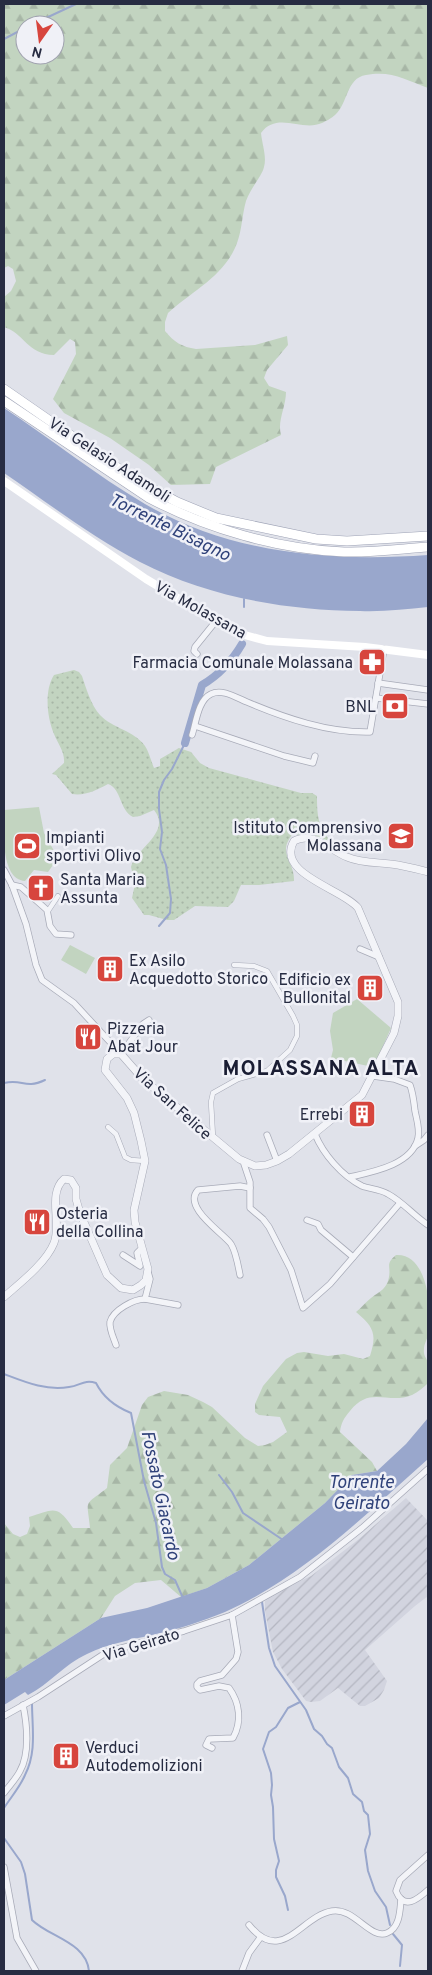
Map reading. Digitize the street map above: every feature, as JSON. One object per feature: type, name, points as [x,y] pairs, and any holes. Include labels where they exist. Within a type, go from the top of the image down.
[{"type":"main road","name":"Via Gelasio Adamoli","points":[[4,389],[146,486],[177,502],[216,518],[316,539],[347,542],[428,536]]},
{"type":"main road","name":"Via Gelasio Adamoli","points":[[4,401],[149,498],[172,510],[215,527],[251,537],[314,549],[345,552],[428,547]]},
{"type":"main road","name":"Via Molassana","points":[[4,481],[140,575],[241,634],[260,639],[384,649],[428,655]]},
{"type":"street","points":[[197,654],[194,651],[195,647],[216,621]]},
{"type":"street","points":[[192,735],[202,702],[211,694],[217,692],[225,693],[261,708],[309,724],[369,732],[372,729],[384,649]]},
{"type":"street","points":[[378,683],[428,690]]},
{"type":"street","points":[[376,698],[428,704]]},
{"type":"street","points":[[195,726],[284,756],[313,763],[315,756]]},
{"type":"street","name":"Via San Felice","points":[[148,1272],[135,1222],[134,1210],[145,1160],[134,1113],[127,1098],[109,1077],[104,1066],[109,1056],[121,1054],[143,1079],[242,1161],[255,1166],[278,1161],[358,1099],[365,1091],[394,1033],[399,1012],[398,1002],[356,905],[301,871],[291,857],[292,844],[301,838],[310,838],[353,859],[397,865],[428,872]]},
{"type":"street","points":[[4,870],[12,885],[26,924],[36,965],[42,980],[74,1003],[121,1054],[142,1024],[149,1020]]},
{"type":"street","points":[[12,885],[20,887],[48,912],[50,926],[56,934],[71,936]]},
{"type":"street","points":[[48,912],[58,896]]},
{"type":"street","points":[[360,949],[379,957]]},
{"type":"street","points":[[213,1138],[210,1102],[213,1093],[238,1079],[267,1072],[290,1050],[297,1036],[297,1025],[293,1016],[267,971],[254,966],[234,965]]},
{"type":"street","points":[[373,1076],[394,1079],[410,1084],[419,1127],[415,1146]]},
{"type":"street","points":[[108,1127],[116,1134],[125,1157],[131,1160],[145,1160]]},
{"type":"street","points":[[314,1134],[326,1154],[350,1177],[363,1186],[389,1194],[428,1225]]},
{"type":"street","points":[[266,1135],[278,1161]]},
{"type":"street","points":[[350,1177],[377,1170],[397,1162],[428,1135]]},
{"type":"street","points":[[242,1161],[250,1188],[250,1208],[269,1227],[291,1270],[303,1308],[330,1284],[400,1203]]},
{"type":"street","points":[[4,1297],[28,1276],[54,1244],[56,1235],[56,1191],[64,1179],[72,1180],[75,1185],[80,1213],[107,1275],[111,1280],[121,1288],[133,1290],[146,1280],[148,1272]]},
{"type":"street","points":[[240,1275],[231,1245],[200,1214],[195,1200],[195,1193],[198,1190],[230,1187],[250,1188]]},
{"type":"street","points":[[307,1220],[318,1224],[321,1230],[353,1257]]},
{"type":"street","points":[[123,1255],[140,1266],[137,1253],[142,1248]]},
{"type":"street","points":[[145,1299],[150,1279],[148,1272]]},
{"type":"street","points":[[116,1346],[110,1326],[112,1319],[129,1303],[145,1299],[178,1305]]},
{"type":"street","name":"Via Geirato","points":[[4,1716],[38,1697],[107,1652],[184,1631],[232,1615],[300,1577],[362,1528],[428,1469]]},
{"type":"street","points":[[212,1748],[206,1745],[207,1740],[210,1738],[233,1738],[238,1726],[239,1712],[229,1688],[219,1686],[200,1690],[197,1684],[200,1681],[222,1675],[236,1659],[238,1652],[232,1615]]},
{"type":"street","points":[[4,1793],[20,1772],[24,1762],[26,1720],[24,1704]]},
{"type":"street","points":[[249,1926],[260,1938],[268,1941],[284,1939],[322,1915],[339,1911],[352,1915],[375,1933],[385,1934],[392,1930],[398,1920],[401,1899],[396,1891],[400,1880],[428,1855]]},
{"type":"street","points":[[4,1867],[16,1938],[36,1971]]},
{"type":"street","points":[[401,1899],[412,1902],[428,1890]]},
{"type":"street","points":[[242,1971],[249,1953],[260,1938]]},
{"type":"shaded area","points":[[406,1498],[428,1521],[428,1596],[365,1650],[387,1681],[384,1690],[379,1698],[365,1706],[360,1706],[338,1688],[320,1701],[306,1701],[282,1669],[273,1652],[265,1611],[265,1601],[293,1584],[311,1576],[359,1539]]},
{"type":"green space","points":[[4,4],[428,4],[428,88],[391,75],[366,75],[359,77],[351,86],[343,105],[334,116],[322,123],[306,125],[274,123],[267,127],[261,133],[265,155],[264,167],[246,201],[239,238],[232,255],[216,274],[168,313],[165,331],[182,345],[196,349],[255,345],[287,336],[288,345],[267,370],[264,378],[269,386],[286,392],[280,424],[281,435],[216,467],[210,484],[171,485],[149,465],[110,438],[64,413],[53,399],[76,354],[75,342],[70,339],[54,355],[45,354],[32,347],[16,333],[4,327],[4,297],[11,291],[16,281],[13,269],[8,266],[4,268]]},
{"type":"green space","points":[[74,670],[82,676],[91,701],[100,715],[141,741],[154,768],[160,766],[160,759],[179,748],[191,752],[200,763],[209,768],[301,793],[312,793],[317,796],[319,820],[323,831],[331,842],[309,834],[292,835],[286,848],[286,853],[294,874],[294,881],[241,885],[234,901],[228,907],[195,906],[174,920],[144,915],[132,898],[135,884],[131,867],[159,826],[154,810],[133,817],[125,810],[116,790],[108,784],[86,793],[72,794],[56,775],[52,774],[64,763],[64,759],[50,720],[49,689],[54,675]]},
{"type":"green space","name":"Impianti sportivi Olivo","points":[[39,807],[44,833],[58,858],[48,872],[34,870],[25,881],[17,878],[11,872],[7,863],[4,841],[4,810]]},
{"type":"green space","points":[[70,945],[95,958],[86,974],[61,960]]},
{"type":"green space","points":[[357,999],[391,1028],[376,1062],[368,1066],[331,1058],[333,1050],[330,1031],[333,1013]]},
{"type":"green space","points":[[396,1255],[407,1257],[415,1263],[422,1273],[426,1286],[429,1325],[424,1351],[428,1363],[428,1383],[412,1395],[395,1398],[372,1397],[365,1399],[357,1403],[344,1418],[340,1432],[372,1462],[377,1471],[352,1475],[325,1503],[249,1565],[207,1588],[181,1597],[161,1580],[135,1583],[115,1596],[101,1618],[4,1680],[4,1523],[13,1534],[20,1537],[27,1534],[30,1526],[29,1517],[54,1510],[63,1515],[73,1528],[90,1528],[88,1504],[107,1488],[110,1465],[127,1448],[142,1405],[148,1397],[164,1391],[188,1395],[212,1407],[245,1438],[258,1446],[273,1442],[287,1432],[280,1417],[259,1415],[255,1412],[255,1404],[263,1386],[286,1359],[297,1353],[304,1352],[328,1356],[344,1354],[363,1359],[370,1356],[373,1342],[372,1331],[367,1322],[356,1312],[385,1287],[389,1277],[389,1263]]},
{"type":"water","name":"Torrente Bisagno","points":[[4,408],[145,504],[178,521],[212,534],[282,551],[319,555],[392,557],[428,555],[428,607],[369,611],[303,608],[275,604],[219,593],[166,574],[140,562],[87,531],[4,473]]},
{"type":"water","name":"Torrente Geirato","points":[[428,1418],[428,1459],[357,1523],[281,1581],[254,1598],[208,1619],[95,1650],[78,1658],[36,1691],[28,1695],[25,1692],[4,1705],[4,1680],[101,1618],[147,1608],[207,1588],[249,1565],[325,1503],[352,1475],[377,1471],[406,1444]]},
{"type":"waterway","points":[[52,15],[76,4]]},
{"type":"waterway","points":[[4,39],[15,33]]},
{"type":"waterway","points":[[244,599],[244,607]]},
{"type":"waterway","points":[[185,743],[202,685],[225,667],[242,644]]},
{"type":"waterway","points":[[159,926],[170,913],[171,899],[166,865],[160,849],[162,832],[159,792],[185,743]]},
{"type":"waterway","points":[[4,1083],[32,1084],[45,1080]]},
{"type":"waterway","name":"Fossato Giacardo","points":[[4,1374],[36,1385],[52,1388],[73,1386],[85,1382],[96,1383],[110,1401],[131,1413],[144,1481],[156,1523],[162,1567],[165,1574],[175,1580],[183,1598]]},
{"type":"waterway","points":[[219,1475],[232,1492],[243,1513],[283,1540]]},
{"type":"waterway","points":[[262,1602],[269,1648],[275,1666],[306,1710],[314,1729],[332,1748],[339,1767],[348,1778],[353,1794],[362,1802],[364,1811],[368,1815],[370,1834],[365,1850],[368,1871],[375,1891],[386,1907],[390,1925]]},
{"type":"waterway","points":[[288,1910],[285,1896],[276,1877],[279,1861],[274,1839],[271,1773],[263,1749],[269,1732],[276,1727],[288,1708],[300,1702]]},
{"type":"waterway","points":[[4,1808],[18,1788],[29,1766],[33,1739],[32,1703]]},
{"type":"waterway","points":[[4,1838],[21,1862],[25,1874],[32,1920],[66,1941],[81,1953],[89,1971]]},
{"type":"waterway","points":[[393,1934],[402,1945],[400,1966]]},
{"type":"place","name":"Farmacia Comunale Molassana","points":[[372,662]]},
{"type":"place","name":"BNL","points":[[395,706]]},
{"type":"place","name":"Istituto Comprensivo Molassana","points":[[401,836]]},
{"type":"place","name":"Impianti sportivi Olivo","points":[[27,846]]},
{"type":"place","name":"Santa Maria Assunta","points":[[41,888]]},
{"type":"place","name":"Ex Asilo Acquedotto Storico","points":[[110,969]]},
{"type":"place","name":"Edificio ex Bullonital","points":[[370,988]]},
{"type":"place","name":"Pizzeria Abat Jour","points":[[88,1037]]},
{"type":"place","name":"Errebi","points":[[362,1114]]},
{"type":"place","name":"Osteria della Collina","points":[[37,1222]]},
{"type":"place","name":"Verduci Autodemolizioni","points":[[66,1756]]},
{"type":"district","name":"MOLASSANA ALTA","points":[[321,1068]]}]
